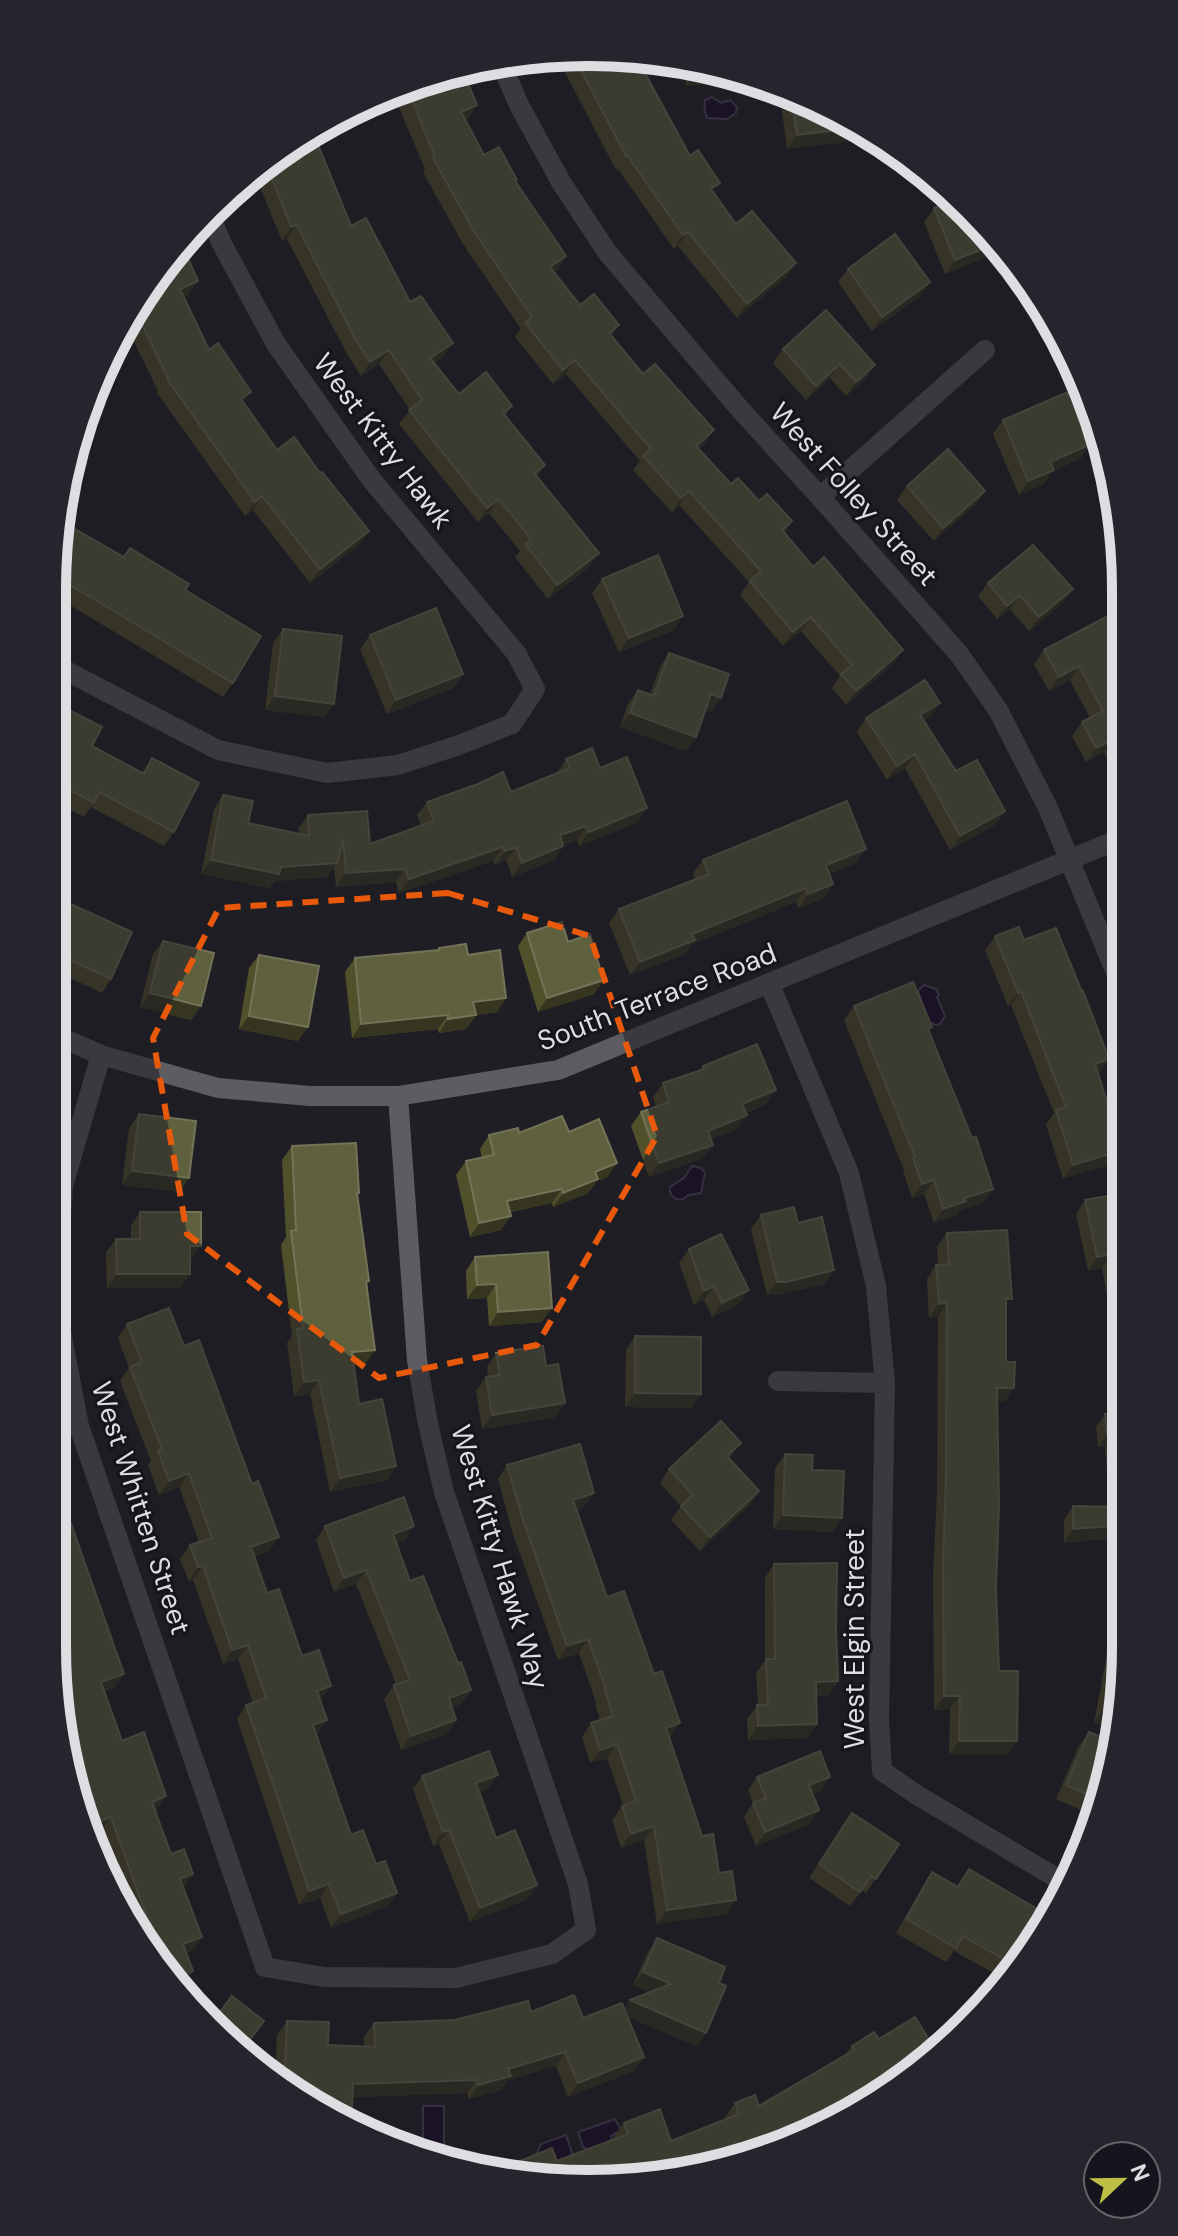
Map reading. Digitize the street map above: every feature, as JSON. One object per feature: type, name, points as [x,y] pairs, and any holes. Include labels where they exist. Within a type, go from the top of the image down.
[{"type":"street","name":"West Folley Street","points":[[505,73],[561,182],[607,252],[739,408],[959,654],[998,710],[1048,808],[1112,964]]},
{"type":"street","name":"West Kitty Hawk","points":[[66,671],[218,750],[327,773],[398,765],[512,724],[535,689],[516,653],[371,479],[276,344],[214,225]]},
{"type":"street","points":[[820,497],[985,350]]},
{"type":"street","name":"South Terrace Road","points":[[66,1040],[101,1055],[218,1088],[310,1096],[398,1096],[558,1070],[1112,842]]},
{"type":"street","name":"West Elgin Street","points":[[770,985],[849,1173],[876,1286],[885,1383],[879,1720],[882,1771],[1058,1879]]},
{"type":"street","name":"West Whitten Street","points":[[66,1176],[101,1055]]},
{"type":"street","name":"West Kitty Hawk Way","points":[[398,1096],[417,1360],[428,1424],[444,1492],[578,1884],[586,1930]]},
{"type":"street","name":"West Whitten Street","points":[[66,1358],[79,1426],[265,1967],[324,1977],[456,1978],[552,1954],[586,1930]]},
{"type":"street","points":[[778,1381],[885,1383]]},
{"type":"highlighted area","points":[[448,893],[590,936],[657,1136],[537,1345],[379,1378],[187,1234],[153,1038],[219,908]]},
{"type":"shaded area","points":[[712,97],[721,103],[730,100],[737,107],[736,113],[727,119],[707,118],[705,100]]},
{"type":"shaded area","points":[[924,985],[936,989],[939,995],[937,997],[945,1016],[940,1024],[929,1022],[918,991]]},
{"type":"shaded area","points":[[692,1166],[701,1168],[705,1173],[701,1193],[683,1199],[675,1198],[671,1195],[670,1187],[684,1178]]},
{"type":"shaded area","points":[[423,2106],[444,2106],[444,2149],[423,2143]]},
{"type":"shaded area","points":[[615,2119],[621,2130],[611,2136],[608,2143],[589,2150],[583,2147],[578,2132]]},
{"type":"shaded area","points":[[566,2135],[572,2153],[570,2157],[560,2163],[535,2157],[541,2144]]},
{"type":"building","points":[[579,66],[642,69],[690,156],[698,150],[720,183],[711,189],[736,224],[752,211],[796,263],[747,304],[688,232],[683,235],[626,156]]},
{"type":"building","points":[[467,81],[477,105],[461,112],[484,155],[499,147],[515,181],[566,256],[550,267],[580,305],[594,294],[619,325],[609,333],[643,374],[655,364],[714,430],[696,446],[731,484],[738,478],[759,501],[767,494],[792,521],[782,530],[813,567],[824,557],[903,650],[856,691],[841,674],[852,665],[811,617],[793,632],[750,581],[761,571],[689,491],[681,498],[643,456],[651,449],[575,360],[563,370],[525,323],[532,317],[473,230],[435,157],[411,98]]},
{"type":"building","points":[[793,108],[839,130],[797,135]]},
{"type":"building","points":[[317,143],[351,226],[366,218],[410,302],[421,296],[453,343],[430,358],[459,394],[486,372],[512,406],[503,413],[545,465],[534,473],[599,553],[557,585],[525,544],[531,539],[499,499],[487,508],[409,410],[422,400],[389,350],[370,362],[355,339],[297,225],[291,227],[270,174]]},
{"type":"building","points":[[943,204],[985,248],[955,260],[934,208]]},
{"type":"building","points":[[895,234],[930,282],[882,317],[848,269]]},
{"type":"building","points":[[187,255],[198,281],[180,289],[209,350],[218,343],[251,392],[241,399],[277,450],[294,437],[369,531],[320,569],[262,496],[255,502],[168,378],[140,320]]},
{"type":"building","points":[[826,310],[875,365],[856,382],[840,364],[816,386],[783,349]]},
{"type":"building","points":[[1068,392],[1089,445],[1050,462],[1054,470],[1028,481],[1003,420]]},
{"type":"building","points":[[948,449],[985,491],[943,528],[907,486]]},
{"type":"building","points":[[70,526],[124,557],[130,548],[189,584],[185,590],[261,636],[233,683],[66,583]]},
{"type":"building","points":[[1033,545],[1073,589],[1039,617],[1020,595],[1007,606],[988,583]]},
{"type":"building","points":[[658,555],[683,616],[629,638],[602,579]]},
{"type":"building","points":[[436,608],[463,674],[396,700],[370,635]]},
{"type":"building","points":[[1112,614],[1112,740],[1096,748],[1082,722],[1103,711],[1079,666],[1059,677],[1044,650]]},
{"type":"building","points":[[283,629],[342,636],[334,704],[275,696]]},
{"type":"building","points":[[669,653],[729,674],[721,698],[711,694],[696,737],[630,713],[638,690],[654,696]]},
{"type":"building","points":[[925,680],[940,703],[920,715],[956,771],[977,760],[1005,811],[960,836],[915,754],[897,766],[866,718]]},
{"type":"building","points":[[66,709],[102,727],[92,746],[144,774],[152,758],[199,783],[174,832],[99,792],[94,803],[66,788]]},
{"type":"building","points":[[592,748],[600,768],[627,757],[647,808],[589,832],[586,826],[560,835],[563,846],[522,863],[516,847],[505,851],[503,847],[409,879],[405,869],[346,873],[343,839],[337,863],[281,867],[279,874],[211,860],[223,795],[253,801],[248,823],[309,836],[308,815],[367,811],[370,844],[434,821],[427,802],[503,772],[511,792],[570,768],[566,759]]},
{"type":"building","points":[[847,801],[866,849],[826,865],[833,884],[808,894],[806,888],[692,934],[695,940],[640,962],[619,909],[709,874],[703,860]]},
{"type":"building","points":[[66,902],[132,932],[111,979],[66,958]]},
{"type":"building","points":[[562,922],[568,942],[590,934],[604,980],[547,998],[527,933]]},
{"type":"building","points":[[1019,927],[1024,940],[1056,928],[1109,1059],[1095,1064],[1112,1118],[1112,1153],[1073,1165],[1056,1110],[1066,1107],[1021,991],[1018,993],[995,936]]},
{"type":"building","points":[[163,941],[214,953],[201,1006],[150,993]]},
{"type":"building","points":[[466,944],[468,955],[500,950],[506,998],[473,1002],[476,1015],[361,1024],[355,958],[439,950]]},
{"type":"building","points":[[259,955],[319,966],[308,1027],[249,1016]]},
{"type":"building","points":[[913,982],[932,1027],[928,1029],[972,1138],[976,1137],[993,1189],[943,1209],[934,1180],[922,1184],[915,1157],[854,1006]]},
{"type":"building","points":[[757,1044],[776,1090],[742,1104],[747,1115],[708,1131],[713,1145],[659,1163],[641,1112],[669,1102],[663,1083],[704,1069],[703,1066]]},
{"type":"building","points":[[139,1114],[196,1121],[189,1178],[132,1171]]},
{"type":"building","points":[[562,1116],[569,1132],[599,1119],[617,1163],[595,1172],[598,1179],[563,1193],[562,1189],[507,1201],[511,1216],[479,1223],[466,1161],[494,1155],[489,1135],[518,1128],[519,1133]]},
{"type":"building","points":[[356,1143],[357,1193],[375,1350],[352,1352],[359,1404],[382,1399],[396,1466],[340,1478],[319,1380],[304,1382],[297,1329],[303,1328],[291,1231],[296,1230],[292,1146]]},
{"type":"building","points":[[1112,1195],[1112,1259],[1111,1254],[1097,1257],[1085,1200]]},
{"type":"building","points":[[794,1207],[798,1223],[822,1217],[834,1270],[777,1282],[761,1215]]},
{"type":"building","points":[[140,1212],[201,1212],[201,1246],[190,1246],[190,1274],[117,1274],[116,1239],[140,1239]]},
{"type":"building","points":[[1007,1230],[1012,1299],[1006,1299],[1006,1362],[1015,1362],[1014,1388],[997,1388],[999,1506],[996,1587],[999,1671],[1018,1671],[1017,1741],[959,1741],[960,1696],[944,1696],[947,1303],[939,1304],[936,1265],[949,1264],[947,1233]]},
{"type":"building","points":[[721,1234],[749,1290],[722,1303],[714,1286],[704,1291],[689,1249]]},
{"type":"building","points":[[548,1252],[552,1308],[498,1312],[496,1284],[477,1285],[475,1257]]},
{"type":"building","points":[[169,1308],[184,1346],[199,1340],[252,1484],[258,1481],[279,1537],[251,1547],[267,1593],[279,1589],[302,1656],[319,1650],[331,1686],[317,1691],[327,1720],[313,1725],[351,1835],[363,1830],[376,1864],[385,1861],[397,1893],[341,1914],[329,1884],[309,1891],[246,1705],[266,1698],[248,1645],[232,1650],[203,1566],[198,1567],[190,1545],[212,1538],[189,1473],[169,1481],[158,1451],[162,1449],[130,1367],[142,1362],[127,1324]]},
{"type":"building","points":[[635,1336],[701,1337],[701,1394],[635,1393]]},
{"type":"building","points":[[543,1346],[546,1366],[558,1364],[565,1403],[492,1415],[486,1377],[500,1375],[496,1353]]},
{"type":"building","points":[[1112,1413],[1112,1433],[1107,1434],[1105,1414]]},
{"type":"building","points":[[721,1421],[741,1443],[727,1456],[759,1491],[710,1537],[681,1506],[693,1495],[669,1469]]},
{"type":"building","points":[[580,1444],[594,1493],[573,1500],[607,1597],[624,1591],[654,1674],[662,1671],[680,1723],[666,1728],[702,1836],[713,1834],[719,1873],[732,1871],[736,1900],[667,1910],[654,1826],[631,1834],[622,1806],[636,1801],[617,1744],[600,1750],[591,1723],[613,1716],[606,1690],[588,1639],[567,1646],[507,1465]]},
{"type":"building","points":[[785,1454],[813,1455],[812,1470],[844,1471],[842,1518],[783,1515]]},
{"type":"building","points":[[404,1497],[414,1526],[393,1534],[410,1581],[423,1576],[471,1690],[449,1698],[456,1720],[411,1736],[394,1685],[410,1680],[366,1570],[344,1578],[325,1526]]},
{"type":"building","points":[[1073,1506],[1112,1507],[1112,1526],[1073,1529]]},
{"type":"building","points":[[69,1518],[124,1674],[101,1682],[122,1741],[144,1732],[166,1796],[152,1802],[171,1854],[184,1849],[193,1874],[180,1879],[202,1937],[183,1944],[193,1971],[182,1975],[141,1917],[146,1915],[111,1817],[97,1823],[84,1782],[70,1715],[66,1647],[66,1519]]},
{"type":"building","points":[[837,1563],[838,1681],[816,1682],[817,1724],[758,1726],[757,1705],[768,1705],[766,1659],[775,1659],[774,1564]]},
{"type":"building","points":[[1111,1666],[1108,1710],[1104,1709]]},
{"type":"building","points":[[1089,1732],[1104,1738],[1090,1796],[1066,1785]]},
{"type":"building","points":[[489,1751],[498,1775],[476,1783],[496,1838],[515,1830],[537,1885],[480,1908],[449,1830],[443,1832],[422,1776]]},
{"type":"building","points":[[820,1751],[830,1777],[809,1785],[819,1810],[765,1832],[753,1803],[766,1798],[757,1777]]},
{"type":"building","points":[[852,1813],[899,1844],[876,1879],[871,1876],[860,1892],[819,1864]]},
{"type":"building","points":[[969,1869],[1040,1911],[1007,1961],[963,1936],[956,1948],[906,1919],[932,1872],[958,1887]]},
{"type":"building","points":[[657,1938],[725,1967],[719,1983],[726,1986],[706,2033],[630,2000],[671,1984],[643,1972]]},
{"type":"building","points":[[574,1995],[583,2018],[622,2003],[644,2057],[578,2083],[565,2052],[508,2069],[511,2076],[478,2085],[477,2080],[353,2084],[352,2108],[342,2108],[327,2100],[285,2072],[287,2021],[329,2022],[328,2045],[375,2047],[374,2023],[455,2020],[528,2001],[531,2012]]},
{"type":"building","points":[[232,1996],[264,2021],[248,2043],[217,2015]]},
{"type":"building","points":[[915,2017],[931,2043],[880,2082],[850,2100],[757,2142],[691,2160],[623,2169],[555,2169],[522,2166],[520,2161],[552,2148],[557,2161],[628,2134],[624,2123],[660,2109],[671,2141],[739,2114],[735,2103],[755,2095],[759,2106],[854,2050],[852,2046],[874,2032],[879,2039]]}]
